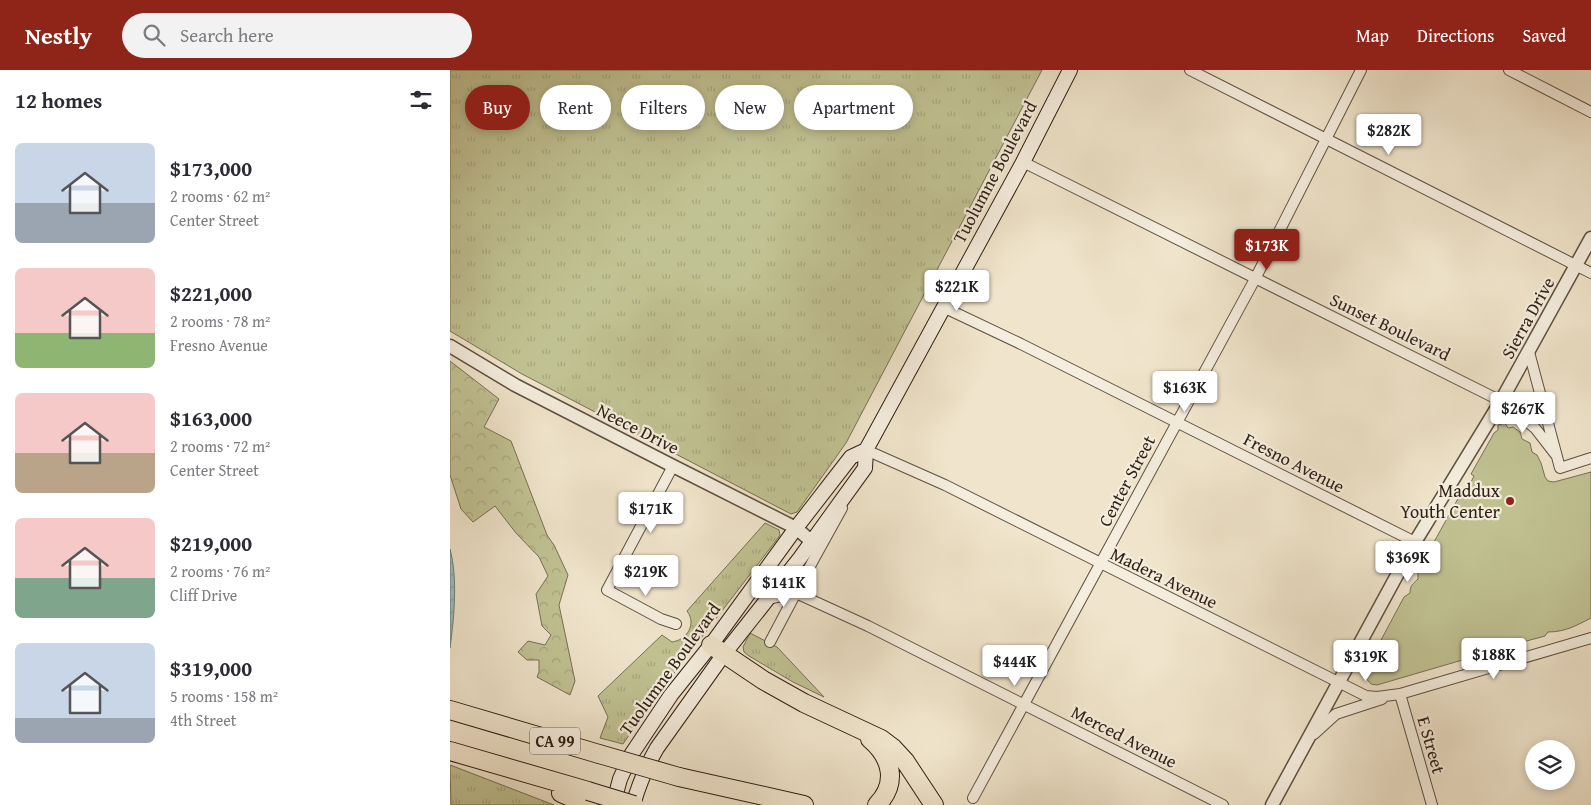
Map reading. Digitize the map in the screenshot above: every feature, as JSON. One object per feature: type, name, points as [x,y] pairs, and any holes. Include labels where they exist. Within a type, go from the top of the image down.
[{"type":"highway","points":[[718,649],[763,680],[804,703],[881,739],[894,748],[934,805]]},
{"type":"highway","name":"CA 99","points":[[450,710],[771,805]]},
{"type":"highway","points":[[856,728],[876,745],[887,760],[890,784],[878,805]]},
{"type":"highway","name":"CA 99","points":[[450,751],[504,767],[588,800],[634,805]]},
{"type":"highway","points":[[678,777],[804,805]]},
{"type":"main road","name":"Tuolumne Boulevard","points":[[613,805],[620,779],[631,755],[671,695],[766,599],[800,558],[865,468],[866,450],[1023,162],[1070,70]]},
{"type":"main road","name":"Tuolumne Boulevard","points":[[634,805],[641,779],[657,748],[796,528],[851,457],[866,450]]},
{"type":"street","points":[[1190,70],[1591,273]]},
{"type":"street","name":"Center Street","points":[[973,798],[1255,279],[1361,70]]},
{"type":"street","points":[[1509,70],[1591,112]]},
{"type":"street","name":"Sunset Boulevard","points":[[1023,162],[1501,401],[1535,428],[1556,455]]},
{"type":"street","name":"Sierra Drive","points":[[1272,805],[1414,542],[1530,352],[1591,238]]},
{"type":"street","name":"Fresno Avenue","points":[[943,307],[1030,348],[1414,542]]},
{"type":"street","name":"Neece Drive","points":[[450,346],[515,385],[796,528],[811,541]]},
{"type":"street","points":[[1530,352],[1560,468],[1591,458]]},
{"type":"street","name":"Madera Avenue","points":[[866,450],[945,485],[1366,696],[1377,698],[1395,695]]},
{"type":"street","points":[[673,466],[606,590],[661,619],[676,624]]},
{"type":"street","name":"Tuolumne Boulevard","points":[[770,642],[858,478]]},
{"type":"street","points":[[811,541],[816,555]]},
{"type":"street","points":[[766,599],[796,593]]},
{"type":"street","name":"Merced Avenue","points":[[796,593],[868,626],[1223,805]]},
{"type":"street","points":[[1309,739],[1328,719],[1336,714],[1591,638]]},
{"type":"street","name":"E Street","points":[[1395,695],[1432,805]]},
{"type":"green space","points":[[450,70],[1042,70],[846,443],[797,512],[791,514],[522,374],[450,331]]},
{"type":"green space","points":[[450,361],[499,399],[484,427],[511,441],[547,535],[554,545],[568,575],[559,605],[575,681],[570,695],[537,677],[539,660],[527,660],[518,652],[528,641],[545,645],[551,635],[542,626],[536,594],[548,576],[539,557],[516,533],[495,506],[473,522],[461,509],[450,475]]},
{"type":"green space","points":[[1505,423],[1508,428],[1513,427],[1520,432],[1522,439],[1530,443],[1532,452],[1537,455],[1548,481],[1554,482],[1591,472],[1591,618],[1576,626],[1548,632],[1545,636],[1480,653],[1476,656],[1377,685],[1371,684],[1365,677],[1365,670],[1404,597],[1410,593],[1411,586],[1418,579],[1418,572],[1422,565],[1427,562],[1426,558],[1435,546],[1434,542],[1460,495],[1468,488],[1474,476],[1471,474],[1494,433],[1498,430],[1498,425]]},
{"type":"green space","points":[[765,523],[779,530],[780,535],[648,707],[623,744],[600,738],[608,717],[598,696],[662,635],[672,642],[686,635],[691,626],[690,616],[687,611]]},
{"type":"green space","points":[[750,633],[777,647],[824,697],[793,682],[744,652],[743,647]]},
{"type":"green space","points":[[450,765],[554,805],[451,805]]},
{"type":"water","points":[[450,549],[455,586],[450,648]]},
{"type":"place","name":"Maddux Youth Center","points":[[1510,501]]}]
